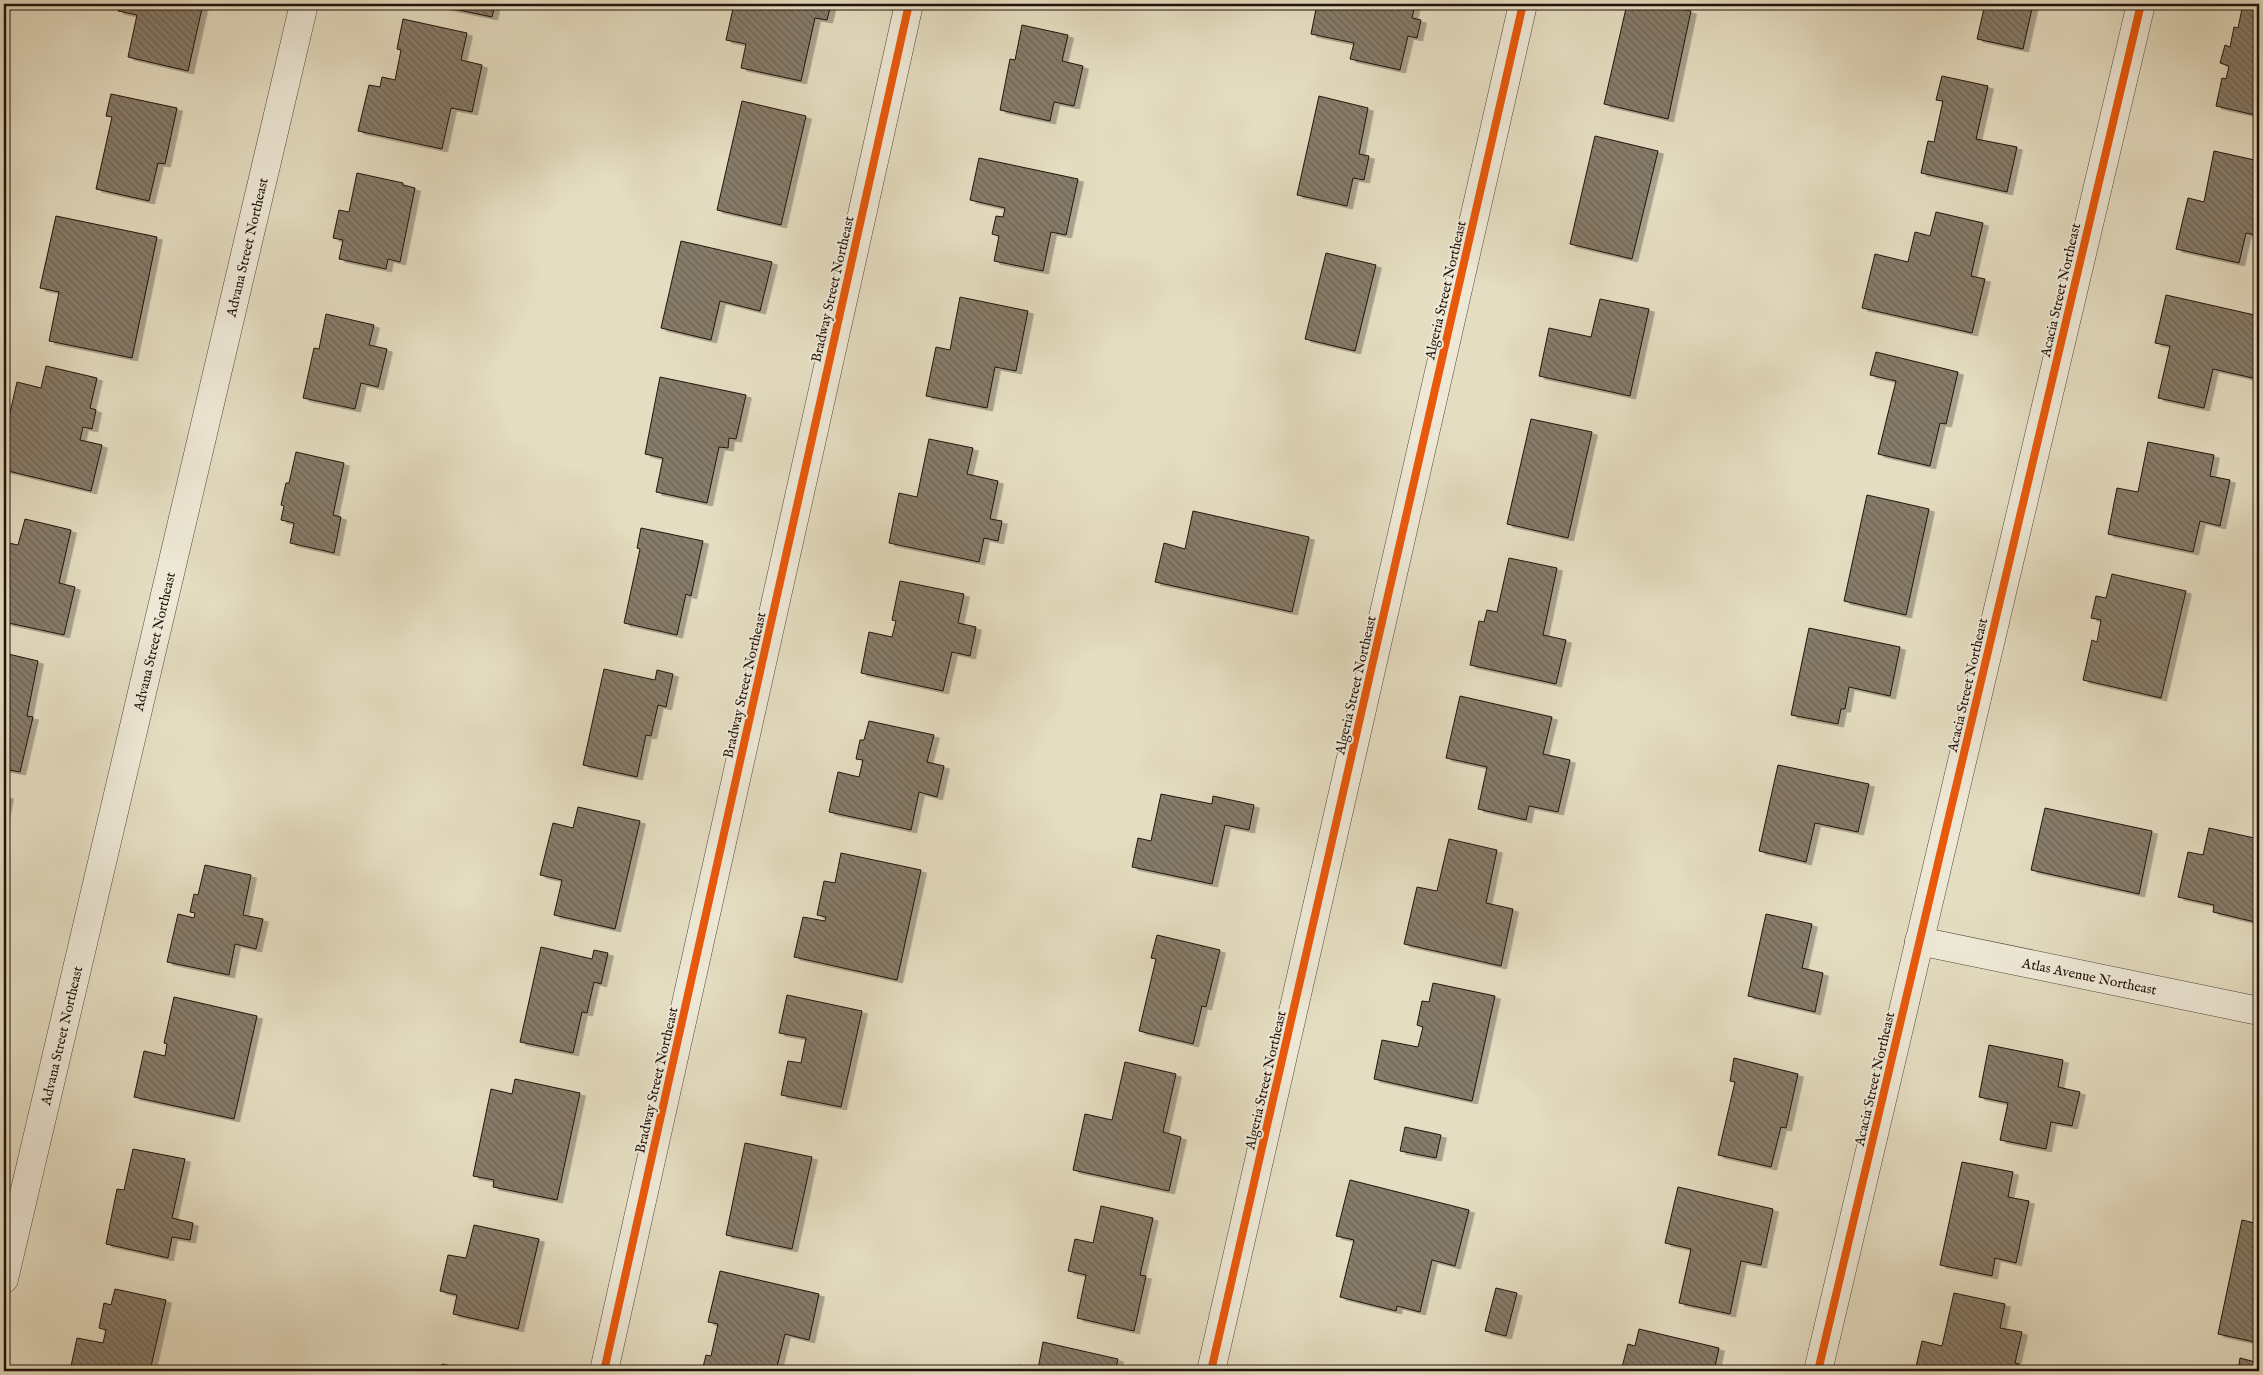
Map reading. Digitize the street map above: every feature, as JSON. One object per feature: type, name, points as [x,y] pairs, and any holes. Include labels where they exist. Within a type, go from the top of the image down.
[{"type":"street","name":"Advana Street Northeast","points":[[4,1279],[304,4]]},
{"type":"street","name":"Bradway Street Northeast","points":[[604,1371],[909,4]]},
{"type":"street","name":"Algeria Street Northeast","points":[[1211,1371],[1522,4]]},
{"type":"street","name":"Acacia Street Northeast","points":[[1818,1371],[2141,4]]},
{"type":"street","name":"Atlas Avenue Northeast","points":[[1919,940],[2259,1011]]},
{"type":"building","points":[[120,4],[203,4],[188,71],[128,57],[137,15],[118,11]]},
{"type":"building","points":[[430,4],[495,4],[492,17]]},
{"type":"building","points":[[734,4],[831,4],[827,20],[815,18],[801,81],[741,68],[746,44],[726,40]]},
{"type":"building","points":[[1317,4],[1415,4],[1412,18],[1421,20],[1417,38],[1408,36],[1400,70],[1350,59],[1354,43],[1311,34]]},
{"type":"building","points":[[1627,4],[1658,4],[1691,11],[1668,119],[1604,104]]},
{"type":"building","points":[[1985,4],[2033,4],[2023,49],[1977,39]]},
{"type":"building","points":[[2243,4],[2259,7],[2259,116],[2216,106],[2222,78],[2226,79],[2229,66],[2220,63],[2225,45],[2230,47],[2234,27],[2238,28]]},
{"type":"building","points":[[403,19],[467,33],[461,60],[482,65],[472,112],[451,108],[442,149],[358,131],[369,85],[380,87],[382,77],[395,80],[401,50],[397,49]]},
{"type":"building","points":[[1022,25],[1068,35],[1062,61],[1083,66],[1074,106],[1054,102],[1050,121],[1000,110],[1010,59],[1015,60]]},
{"type":"building","points":[[1942,76],[1988,86],[1976,139],[2017,147],[2007,192],[1921,173],[1928,141],[1934,142],[1943,101],[1936,100]]},
{"type":"building","points":[[111,94],[177,108],[165,164],[158,163],[149,201],[96,189],[112,117],[106,116]]},
{"type":"building","points":[[1319,96],[1368,108],[1359,154],[1369,156],[1364,180],[1353,178],[1347,206],[1297,195]]},
{"type":"building","points":[[742,101],[806,116],[781,225],[717,210]]},
{"type":"building","points":[[1595,136],[1658,151],[1632,259],[1570,244]]},
{"type":"building","points":[[2214,151],[2259,161],[2259,179],[2255,200],[2259,201],[2259,236],[2246,233],[2239,263],[2176,249],[2188,198],[2204,202]]},
{"type":"building","points":[[979,158],[1078,179],[1066,235],[1051,232],[1043,271],[994,261],[999,236],[992,234],[996,216],[1003,217],[1005,208],[970,200]]},
{"type":"building","points":[[357,173],[403,183],[403,185],[415,188],[400,262],[388,259],[386,269],[339,259],[343,240],[333,238],[339,210],[349,212]]},
{"type":"building","points":[[1936,212],[1983,223],[1971,276],[1985,279],[1972,333],[1862,308],[1875,254],[1908,262],[1915,232],[1930,236]]},
{"type":"building","points":[[56,216],[157,237],[132,358],[49,341],[59,292],[40,288]]},
{"type":"building","points":[[681,241],[772,262],[760,311],[720,301],[711,340],[661,328]]},
{"type":"building","points":[[1326,253],[1376,265],[1355,351],[1305,339]]},
{"type":"building","points":[[2166,295],[2259,316],[2259,370],[2257,379],[2213,369],[2204,408],[2158,398],[2170,346],[2155,343]]},
{"type":"building","points":[[960,297],[1028,311],[1016,371],[995,367],[987,408],[926,396],[936,347],[950,350]]},
{"type":"building","points":[[1600,299],[1649,309],[1630,396],[1539,376],[1549,328],[1591,337]]},
{"type":"building","points":[[326,314],[374,325],[369,345],[387,349],[378,387],[361,383],[355,409],[303,398],[314,348],[319,349]]},
{"type":"building","points":[[1876,352],[1958,372],[1946,424],[1940,423],[1930,466],[1878,454],[1896,381],[1870,375]]},
{"type":"building","points":[[46,366],[97,378],[90,408],[96,410],[92,429],[83,427],[80,440],[102,445],[91,491],[4,470],[4,439],[17,382],[41,388]]},
{"type":"building","points":[[660,377],[746,395],[736,439],[729,438],[728,448],[719,447],[707,503],[656,492],[663,458],[645,454]]},
{"type":"building","points":[[1531,419],[1592,432],[1568,538],[1507,524]]},
{"type":"building","points":[[929,439],[973,448],[967,474],[998,481],[990,519],[1002,521],[998,541],[984,538],[979,562],[889,543],[899,493],[917,497]]},
{"type":"building","points":[[2148,442],[2214,455],[2210,476],[2230,480],[2220,526],[2200,521],[2193,552],[2108,534],[2117,488],[2138,492]]},
{"type":"building","points":[[296,452],[344,463],[333,515],[341,517],[334,553],[290,543],[294,523],[281,520],[284,506],[281,505],[286,483],[289,483]]},
{"type":"building","points":[[1867,495],[1929,509],[1906,615],[1844,601]]},
{"type":"building","points":[[1193,511],[1309,537],[1292,612],[1155,582],[1164,543],[1185,549]]},
{"type":"building","points":[[25,519],[71,530],[59,583],[75,587],[64,635],[4,622],[4,542],[18,545]]},
{"type":"building","points":[[641,528],[703,541],[691,596],[686,594],[677,635],[624,623],[640,549],[637,548]]},
{"type":"building","points":[[1509,558],[1557,568],[1543,635],[1566,640],[1556,684],[1470,665],[1479,621],[1484,622],[1487,610],[1497,612]]},
{"type":"building","points":[[2112,574],[2186,591],[2161,698],[2083,680],[2092,640],[2097,642],[2101,620],[2091,618],[2096,596],[2106,598]]},
{"type":"building","points":[[900,581],[964,594],[958,623],[976,627],[970,656],[952,652],[943,691],[861,673],[869,632],[892,637],[896,621],[892,620]]},
{"type":"building","points":[[1809,628],[1900,647],[1890,696],[1849,687],[1845,709],[1841,709],[1838,724],[1791,715]]},
{"type":"building","points":[[4,653],[38,661],[27,716],[33,717],[20,772],[4,769]]},
{"type":"building","points":[[604,669],[655,680],[657,670],[673,674],[666,707],[658,705],[651,736],[646,735],[637,777],[583,765]]},
{"type":"building","points":[[1460,696],[1552,717],[1543,754],[1570,760],[1558,812],[1529,806],[1526,820],[1478,809],[1487,767],[1446,758]]},
{"type":"building","points":[[869,721],[934,735],[927,762],[944,766],[937,797],[919,792],[911,830],[829,812],[838,772],[859,777],[863,760],[856,759],[860,740],[864,740]]},
{"type":"building","points":[[1778,765],[1869,784],[1858,832],[1815,823],[1806,862],[1759,851]]},
{"type":"building","points":[[1161,794],[1212,804],[1213,796],[1254,805],[1249,830],[1225,825],[1212,884],[1132,867],[1138,838],[1151,841]]},
{"type":"building","points":[[4,795],[8,796],[4,816]]},
{"type":"building","points":[[578,807],[640,821],[615,929],[554,915],[562,880],[540,875],[553,823],[573,828]]},
{"type":"building","points":[[2045,808],[2152,831],[2139,894],[2031,870]]},
{"type":"building","points":[[2209,828],[2259,839],[2259,923],[2213,912],[2214,905],[2178,897],[2188,852],[2203,855]]},
{"type":"building","points":[[1449,839],[1497,850],[1486,903],[1513,909],[1501,966],[1404,944],[1417,887],[1437,891]]},
{"type":"building","points":[[841,853],[921,870],[897,980],[794,957],[803,917],[825,921],[826,917],[817,915],[824,881],[835,883]]},
{"type":"building","points":[[205,865],[251,875],[243,915],[263,919],[256,949],[235,944],[229,975],[167,962],[178,914],[194,918],[195,913],[190,912],[194,894],[198,895]]},
{"type":"building","points":[[1766,914],[1812,924],[1802,968],[1823,973],[1815,1012],[1748,996]]},
{"type":"building","points":[[1157,935],[1220,950],[1206,1007],[1202,1006],[1193,1044],[1139,1031],[1156,959],[1151,958]]},
{"type":"building","points":[[541,947],[592,959],[594,950],[608,953],[601,984],[594,982],[587,1013],[582,1012],[573,1053],[520,1042]]},
{"type":"building","points":[[1433,983],[1495,996],[1472,1101],[1374,1079],[1382,1040],[1418,1047],[1423,1027],[1417,1025],[1422,1001],[1429,1002]]},
{"type":"building","points":[[787,995],[862,1011],[841,1107],[781,1095],[788,1061],[801,1063],[806,1038],[779,1033]]},
{"type":"building","points":[[174,997],[257,1016],[234,1119],[134,1097],[144,1051],[165,1056],[167,1044],[164,1043]]},
{"type":"building","points":[[1989,1045],[2063,1060],[2058,1087],[2080,1092],[2072,1126],[2051,1122],[2046,1149],[2000,1140],[2008,1103],[1979,1097]]},
{"type":"building","points":[[1734,1058],[1798,1074],[1786,1128],[1781,1127],[1771,1167],[1718,1155],[1735,1082],[1730,1081]]},
{"type":"building","points":[[1125,1062],[1176,1074],[1163,1132],[1181,1137],[1169,1191],[1073,1170],[1085,1114],[1112,1120]]},
{"type":"building","points":[[515,1079],[580,1093],[557,1200],[493,1187],[494,1180],[473,1176],[491,1089],[512,1094]]},
{"type":"building","points":[[1405,1127],[1441,1135],[1436,1158],[1400,1151]]},
{"type":"building","points":[[745,1143],[812,1157],[792,1249],[726,1235]]},
{"type":"building","points":[[133,1149],[185,1159],[172,1218],[193,1223],[190,1240],[172,1237],[168,1258],[106,1244],[117,1189],[124,1190]]},
{"type":"building","points":[[1962,1162],[2013,1172],[2008,1197],[2029,1201],[2016,1263],[1995,1258],[1992,1276],[1940,1265]]},
{"type":"building","points":[[1350,1180],[1469,1210],[1455,1266],[1432,1260],[1420,1312],[1397,1306],[1396,1311],[1340,1297],[1354,1240],[1336,1236]]},
{"type":"building","points":[[1678,1187],[1773,1209],[1761,1265],[1741,1261],[1730,1314],[1679,1303],[1691,1249],[1665,1243]]},
{"type":"building","points":[[1101,1206],[1153,1218],[1140,1275],[1146,1276],[1134,1331],[1077,1318],[1086,1275],[1068,1271],[1075,1239],[1093,1243]]},
{"type":"building","points":[[2242,1220],[2259,1224],[2259,1343],[2218,1334]]},
{"type":"building","points":[[474,1225],[539,1239],[518,1329],[453,1314],[457,1295],[440,1291],[448,1255],[466,1258]]},
{"type":"building","points":[[720,1271],[819,1294],[809,1340],[785,1334],[776,1371],[757,1368],[757,1371],[702,1371],[706,1355],[711,1356],[718,1324],[708,1322]]},
{"type":"building","points":[[1496,1288],[1517,1293],[1506,1336],[1485,1331]]},
{"type":"building","points":[[115,1289],[166,1300],[150,1371],[70,1371],[77,1338],[103,1343],[106,1330],[99,1328],[104,1303],[111,1305]]},
{"type":"building","points":[[1954,1293],[2005,1304],[2000,1328],[2022,1332],[2015,1363],[2019,1364],[2018,1371],[1915,1371],[1922,1341],[1942,1346]]},
{"type":"building","points":[[1639,1329],[1719,1348],[1714,1371],[1621,1371],[1628,1344],[1635,1346]]},
{"type":"building","points":[[1043,1342],[1118,1359],[1115,1371],[1018,1371],[1019,1365],[1038,1369]]},
{"type":"building","points":[[2240,1358],[2259,1363],[2259,1371],[2238,1371]]},
{"type":"building","points":[[442,1364],[476,1371],[440,1371]]},
{"type":"cycle path","points":[[604,1371],[909,4]]},
{"type":"cycle path","points":[[1211,1371],[1523,4]]},
{"type":"cycle path","points":[[1818,1371],[2141,4]]}]
